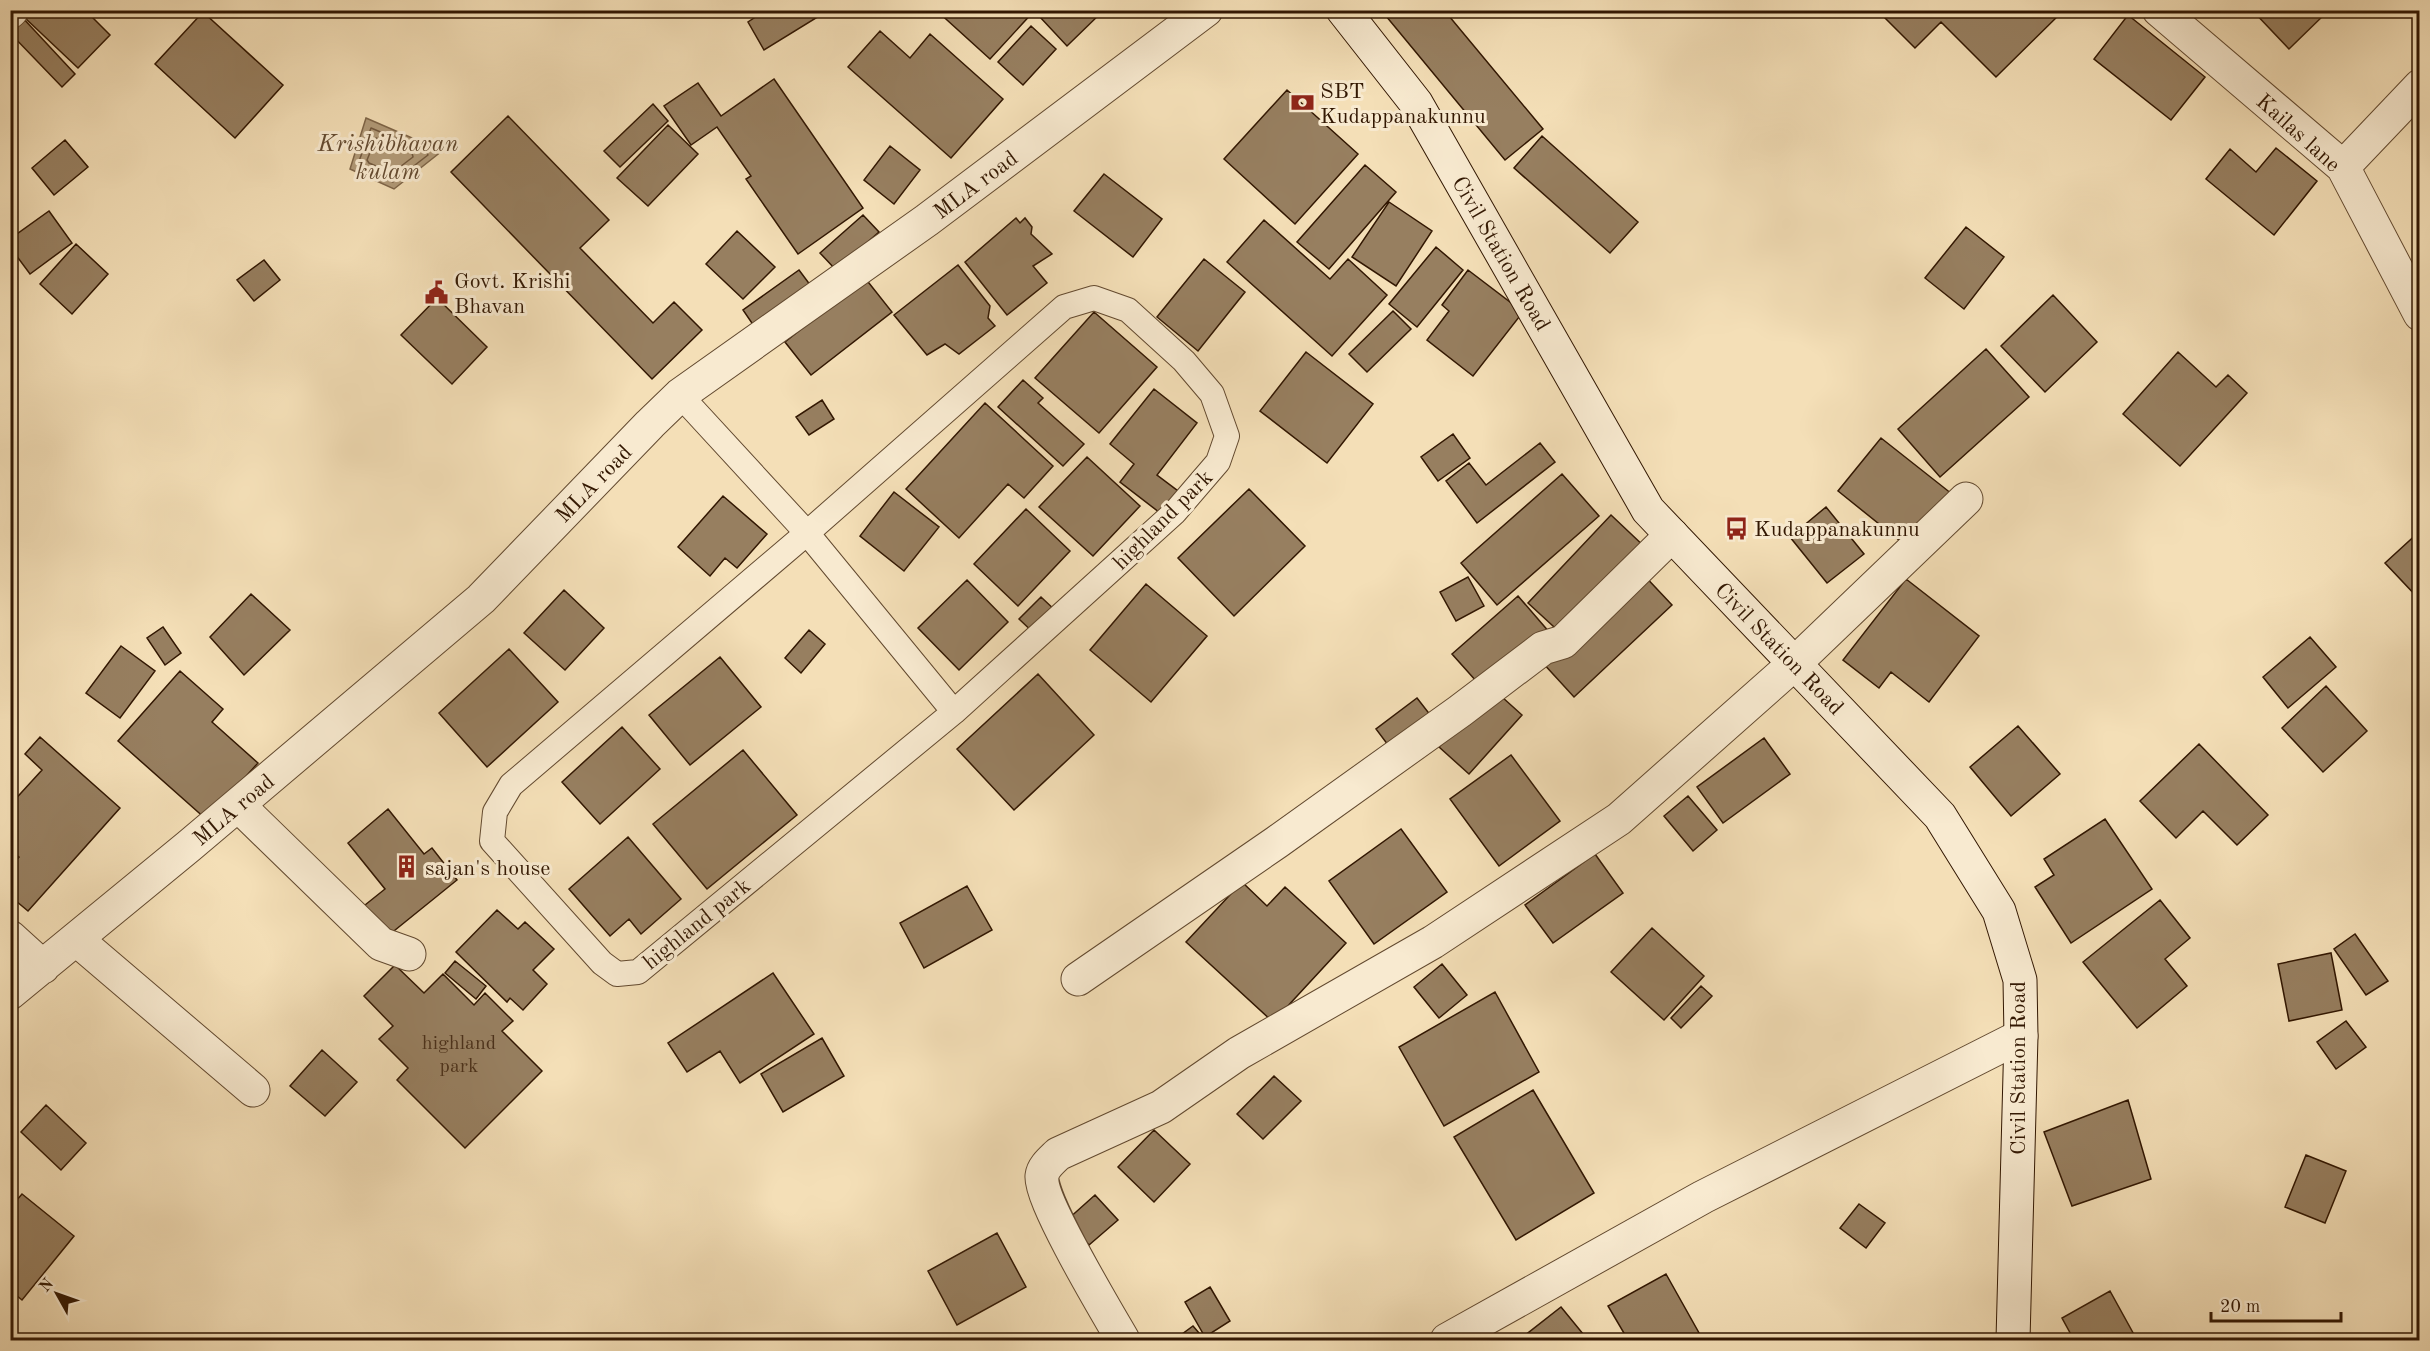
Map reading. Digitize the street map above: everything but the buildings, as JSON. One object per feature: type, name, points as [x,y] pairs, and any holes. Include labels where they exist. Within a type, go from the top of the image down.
[{"type":"street","name":"MLA road","points":[[10,993],[238,805],[481,599],[650,423],[680,395],[927,220],[1206,10]]},
{"type":"street","name":"Civil Station Road","points":[[1343,10],[1416,103],[1648,510],[1940,816],[1999,911],[2020,980],[2021,1036],[2013,1341]]},
{"type":"street","name":"Kailas lane","points":[[2159,10],[2343,167],[2420,314]]},
{"type":"street","points":[[2343,167],[2420,86]]},
{"type":"street","points":[[1123,1341],[1049,1203],[1042,1175],[1058,1154],[1161,1107],[1239,1053],[1434,942],[1619,819],[1794,664],[1966,499]]},
{"type":"street","points":[[1078,979],[1277,842],[1477,699],[1543,648],[1563,642],[1672,535]]},
{"type":"street","points":[[238,805],[381,944],[409,954]]},
{"type":"street","points":[[10,937],[43,967]]},
{"type":"street","points":[[76,939],[253,1090]]},
{"type":"street","points":[[1447,1341],[1703,1197],[2021,1036]]},
{"type":"lane","name":"highland park","points":[[1094,298],[1128,310],[1184,361],[1212,394],[1227,436],[1218,462],[1175,512],[954,712],[638,972],[617,974],[602,963],[492,841],[495,812],[512,785],[807,533],[1064,307],[1094,298]]},
{"type":"lane","points":[[680,395],[807,533],[954,712]]},
{"type":"water","name":"Krishibhavan kulam","points":[[366,118],[442,151],[394,189],[350,169]]},
{"type":"place","name":"SBT Kudappanakunnu","points":[[1302,103]]},
{"type":"place","name":"Govt. Krishi Bhavan","points":[[436,293]]},
{"type":"place","name":"Kudappanakunnu","points":[[1736,528]]},
{"type":"place","name":"sajan's house","points":[[407,867]]}]
